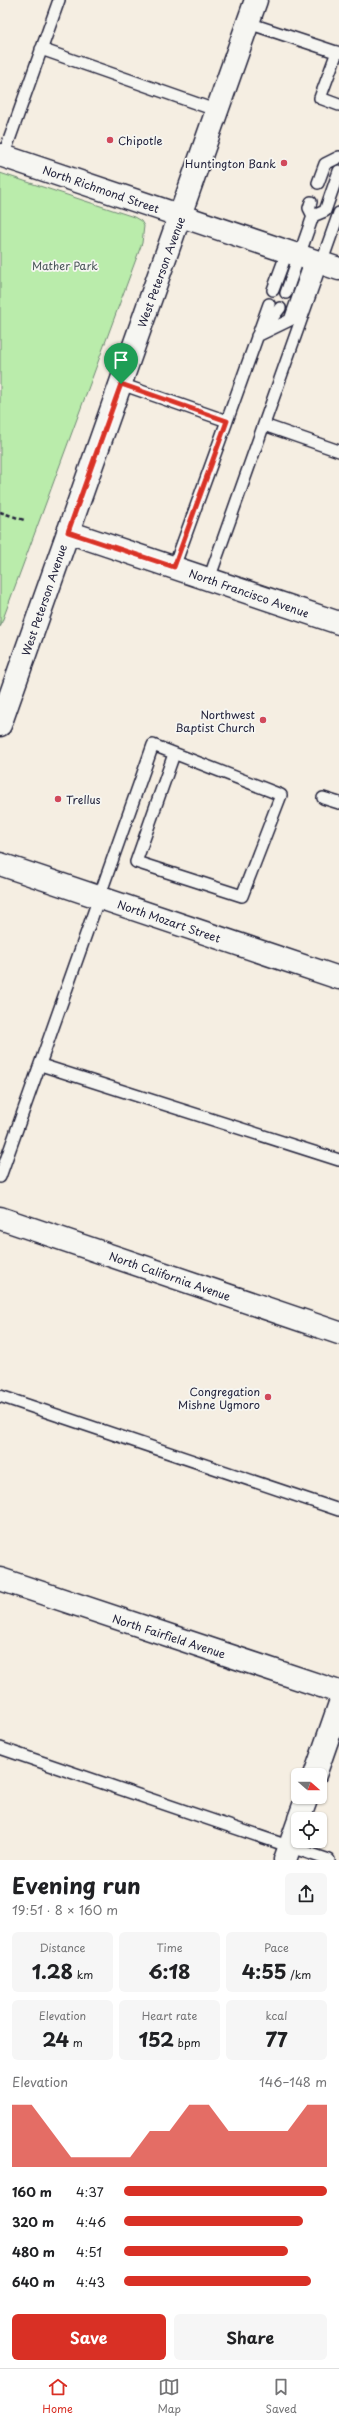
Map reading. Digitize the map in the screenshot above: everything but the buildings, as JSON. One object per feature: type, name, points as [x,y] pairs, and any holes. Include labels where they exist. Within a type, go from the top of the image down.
[{"type":"street","name":"West Peterson Avenue","points":[[0,725],[256,0]]},
{"type":"street","name":"North Richmond Street","points":[[2,156],[311,260]]},
{"type":"street","name":"North Francisco Avenue","points":[[68,532],[339,623]]},
{"type":"street","name":"North Mozart Street","points":[[0,864],[339,978]]},
{"type":"street","name":"North California Avenue","points":[[0,1218],[339,1333]]},
{"type":"street","name":"North Fairfield Avenue","points":[[0,1579],[339,1692]]},
{"type":"street","points":[[317,1768],[339,1706]]},
{"type":"street","points":[[287,1853],[291,1842]]},
{"type":"lane","points":[[2,156],[59,0]]},
{"type":"lane","points":[[248,23],[338,52],[320,98],[339,105]]},
{"type":"lane","points":[[41,49],[218,111]]},
{"type":"lane","points":[[318,183],[325,164],[339,157]]},
{"type":"lane","points":[[313,216],[325,211],[339,171]]},
{"type":"lane","points":[[209,579],[264,425],[311,260],[313,216],[309,208],[311,202]]},
{"type":"lane","points":[[286,293],[311,260],[339,213]]},
{"type":"lane","points":[[273,290],[311,260]]},
{"type":"lane","points":[[257,336],[290,320],[311,260]]},
{"type":"lane","points":[[174,567],[269,304]]},
{"type":"lane","points":[[257,336],[280,308]]},
{"type":"lane","points":[[121,384],[227,421]]},
{"type":"lane","points":[[264,425],[339,450]]},
{"type":"lane","points":[[0,1177],[153,746],[174,754],[281,795],[242,896],[136,862],[174,754]]},
{"type":"lane","points":[[323,798],[339,803]]},
{"type":"lane","points":[[40,1065],[339,1160]]},
{"type":"lane","points":[[0,1396],[339,1510]]},
{"type":"lane","points":[[0,1748],[287,1853],[329,1860]]},
{"type":"path","points":[[0,512],[24,520]]},
{"type":"green space","name":"Mather Park","points":[[0,173],[134,217],[141,221],[144,226],[142,243],[0,627]]},
{"type":"place","name":"Chipotle","points":[[110,140]]},
{"type":"place","name":"Huntington Bank","points":[[284,163]]},
{"type":"place","name":"Northwest Baptist Church","points":[[263,720]]},
{"type":"place","name":"Trellus","points":[[58,799]]},
{"type":"place","name":"Congregation Mishne Ugmoro","points":[[268,1397]]},
{"type":"route","points":[[121,384],[227,421],[174,567],[68,532],[121,384]]}]
